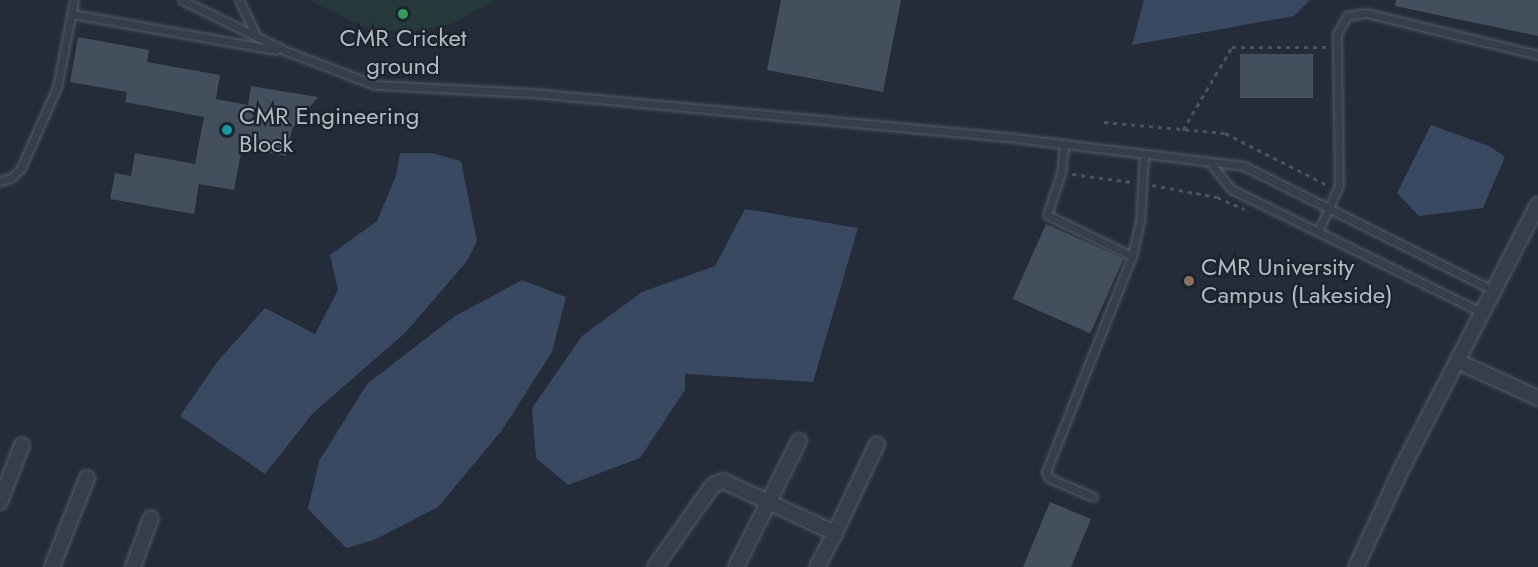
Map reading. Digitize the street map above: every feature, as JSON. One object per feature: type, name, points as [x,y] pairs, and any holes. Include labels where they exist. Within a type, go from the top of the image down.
[{"type":"street","points":[[1356,567],[1481,312],[1538,205]]},
{"type":"street","points":[[1457,361],[1538,398]]},
{"type":"street","points":[[736,567],[799,441]]},
{"type":"street","points":[[817,567],[877,444]]},
{"type":"street","points":[[0,501],[22,445]]},
{"type":"street","points":[[52,567],[87,478]]},
{"type":"street","points":[[655,567],[717,482],[732,482],[835,533]]},
{"type":"street","points":[[133,567],[151,518]]},
{"type":"lane","points":[[0,181],[11,178],[27,158],[57,87],[74,0]]},
{"type":"lane","points":[[182,0],[286,51],[360,81],[398,89],[533,93],[1014,138],[1144,156],[1244,166],[1330,211],[1493,290]]},
{"type":"lane","points":[[239,0],[256,37]]},
{"type":"lane","points":[[1318,232],[1330,211],[1337,190],[1338,47],[1341,21],[1359,12],[1538,54]]},
{"type":"lane","points":[[72,14],[286,51]]},
{"type":"lane","points":[[1064,146],[1061,173],[1047,215],[1132,256]]},
{"type":"lane","points":[[1093,497],[1049,478],[1046,472],[1132,256],[1140,221],[1144,156]]},
{"type":"lane","points":[[1211,164],[1231,189],[1481,312]]},
{"type":"path","points":[[1183,130],[1232,46],[1338,47]]},
{"type":"path","points":[[1104,122],[1225,133],[1337,190]]},
{"type":"path","points":[[1061,173],[1141,183],[1217,197],[1248,211]]},
{"type":"shaded area","name":"CMR Cricket ground","points":[[309,0],[495,0],[450,25],[408,32],[366,28]]},
{"type":"water","points":[[1144,0],[1310,0],[1294,16],[1132,45]]},
{"type":"water","points":[[1431,125],[1489,146],[1505,157],[1483,208],[1419,216],[1397,193]]},
{"type":"water","points":[[400,153],[431,153],[461,161],[477,241],[467,261],[405,333],[313,413],[265,474],[180,416],[217,362],[265,308],[315,334],[338,290],[330,255],[377,221],[396,176]]},
{"type":"water","points":[[745,209],[858,228],[813,382],[685,374],[685,390],[640,458],[568,485],[536,458],[532,408],[582,336],[642,292],[715,266]]},
{"type":"water","points":[[522,280],[566,297],[552,352],[502,430],[438,507],[374,540],[346,548],[308,509],[319,461],[367,384],[455,316]]},
{"type":"building","points":[[781,0],[901,0],[883,92],[767,70]]},
{"type":"building","points":[[1396,0],[1538,0],[1538,36],[1395,6]]},
{"type":"building","name":"CMR Engineering Block","points":[[78,37],[149,50],[147,62],[220,75],[216,99],[248,105],[251,86],[318,97],[292,129],[286,156],[250,149],[249,154],[241,153],[234,190],[199,184],[194,214],[110,199],[115,173],[131,176],[135,153],[195,164],[204,117],[125,102],[127,92],[70,82]]},
{"type":"building","points":[[1240,54],[1313,54],[1313,98],[1240,98]]},
{"type":"building","points":[[1046,224],[1124,259],[1090,333],[1013,299]]},
{"type":"building","points":[[1050,502],[1091,519],[1071,567],[1023,567]]},
{"type":"place","name":"CMR Cricket ground","points":[[403,14]]},
{"type":"place","name":"CMR Engineering Block","points":[[227,130]]},
{"type":"place","name":"CMR University Campus (Lakeside)","points":[[1189,281]]}]
